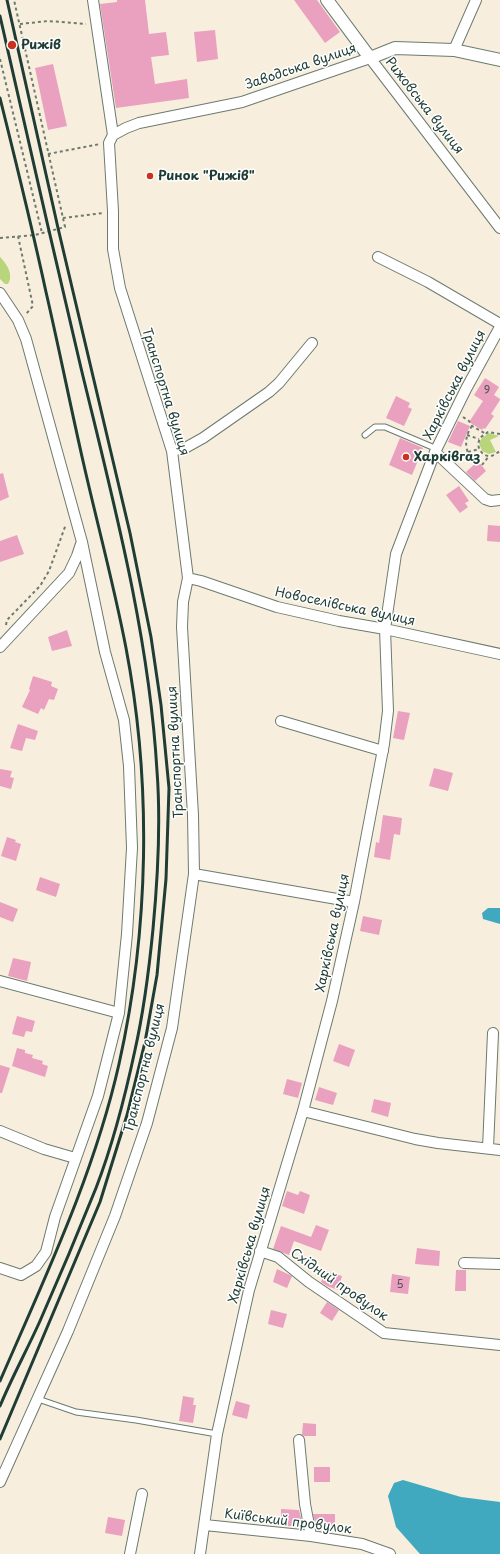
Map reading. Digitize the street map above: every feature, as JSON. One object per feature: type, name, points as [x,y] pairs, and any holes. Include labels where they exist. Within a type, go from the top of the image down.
[{"type":"street","name":"Транспортна вулиця","points":[[0,1482],[68,1331],[115,1216],[147,1123],[172,1028],[194,874],[193,815],[182,627],[183,602],[188,578],[172,451],[120,288],[113,249],[111,139],[93,0]]},
{"type":"street","name":"Рижовська вулиця","points":[[327,0],[500,228]]},
{"type":"street","points":[[454,50],[476,0]]},
{"type":"street","name":"Заводська вулиця","points":[[111,139],[126,128],[140,123],[242,102],[395,48],[454,50],[500,60]]},
{"type":"street","points":[[378,257],[428,282],[500,325]]},
{"type":"street","points":[[0,293],[18,320],[26,339],[82,542],[106,652],[124,720],[129,766],[132,848],[127,934],[119,1013],[98,1096],[55,1217],[46,1252],[36,1266],[20,1275],[0,1268]]},
{"type":"street","name":"Харківська вулиця","points":[[200,1554],[217,1434],[249,1290],[303,1111],[332,1001],[354,902],[383,751],[388,711],[385,629],[396,554],[436,450],[500,325]]},
{"type":"street","points":[[172,451],[185,448],[203,438],[269,392],[279,383],[312,343]]},
{"type":"street","points":[[436,450],[485,498],[491,501],[500,500]]},
{"type":"street","points":[[0,647],[69,573],[82,542]]},
{"type":"street","name":"Новоселівська вулиця","points":[[188,578],[277,607],[500,654]]},
{"type":"street","points":[[281,721],[383,751]]},
{"type":"street","points":[[194,874],[354,902]]},
{"type":"street","points":[[0,981],[119,1013]]},
{"type":"street","points":[[488,1148],[493,1033]]},
{"type":"street","points":[[303,1111],[415,1139],[500,1150]]},
{"type":"street","points":[[0,1131],[44,1149],[75,1158]]},
{"type":"street","name":"Східний провулок","points":[[260,1251],[270,1253],[278,1257],[309,1282],[384,1332],[500,1345]]},
{"type":"street","points":[[464,1263],[500,1264]]},
{"type":"street","points":[[299,1440],[305,1504],[311,1536]]},
{"type":"street","points":[[130,1554],[142,1494]]},
{"type":"street","name":"Київський провулок","points":[[205,1525],[311,1536],[362,1544],[390,1554]]},
{"type":"lane","points":[[365,435],[375,427],[385,427],[436,450]]},
{"type":"lane","points":[[38,1399],[76,1412],[136,1420],[217,1434]]},
{"type":"path","points":[[0,238],[42,233],[64,227],[14,0]]},
{"type":"path","points":[[20,24],[48,20],[96,25]]},
{"type":"path","points":[[0,59],[42,233]]},
{"type":"path","points":[[48,154],[111,139]]},
{"type":"path","points":[[63,218],[113,211]]},
{"type":"path","points":[[18,236],[33,306],[24,316]]},
{"type":"path","points":[[462,416],[469,421],[472,426],[486,434]]},
{"type":"path","points":[[472,426],[467,435],[466,445],[473,461]]},
{"type":"path","points":[[479,439],[490,431],[500,434]]},
{"type":"path","points":[[467,435],[479,439]]},
{"type":"path","points":[[479,439],[479,449],[483,454],[490,456]]},
{"type":"path","points":[[468,452],[479,449]]},
{"type":"path","points":[[482,465],[490,456],[500,451]]},
{"type":"path","points":[[5,628],[7,620],[40,586],[49,571],[68,518]]},
{"type":"green space","points":[[0,257],[10,273],[10,281],[8,284],[5,284],[0,279]]},
{"type":"green space","points":[[489,433],[499,436],[490,440],[496,452],[489,454],[482,451],[479,443],[482,438]]},
{"type":"water","points":[[488,908],[500,908],[500,924],[483,919],[482,913]]},
{"type":"water","points":[[403,1480],[461,1497],[500,1502],[500,1554],[420,1554],[396,1527],[388,1496],[394,1483]]},
{"type":"building","points":[[117,0],[145,0],[149,34],[166,32],[169,55],[151,57],[155,84],[187,79],[189,98],[116,108],[100,4],[117,2]]},
{"type":"building","points":[[294,0],[317,0],[340,32],[325,43]]},
{"type":"building","points":[[215,30],[218,59],[197,62],[194,32]]},
{"type":"building","name":"Рижів","points":[[53,64],[67,126],[48,130],[35,68]]},
{"type":"building","points":[[485,378],[499,387],[494,395],[500,400],[491,414],[494,416],[485,429],[483,428],[482,430],[469,422],[483,401],[474,395]]},
{"type":"building","points":[[396,396],[410,403],[408,407],[412,409],[404,426],[386,418]]},
{"type":"building","points":[[458,421],[470,426],[461,447],[448,442]]},
{"type":"building","name":"Харківгаз","points":[[400,438],[423,448],[412,475],[389,465]]},
{"type":"building","points":[[478,461],[486,471],[475,481],[466,472]]},
{"type":"building","points":[[3,473],[9,497],[0,501],[0,474]]},
{"type":"building","points":[[459,486],[469,501],[465,503],[468,507],[460,513],[446,495]]},
{"type":"building","points":[[488,525],[500,526],[500,542],[487,541]]},
{"type":"building","points":[[17,535],[24,554],[0,562],[0,541]]},
{"type":"building","points":[[67,630],[72,646],[52,651],[48,637]]},
{"type":"building","points":[[33,676],[52,682],[51,686],[58,689],[54,700],[49,699],[44,710],[41,708],[38,714],[22,707],[30,690]]},
{"type":"building","points":[[398,711],[410,713],[404,740],[393,738]]},
{"type":"building","points":[[18,724],[38,731],[35,740],[26,738],[22,751],[10,748]]},
{"type":"building","points":[[434,768],[453,773],[448,791],[429,786]]},
{"type":"building","points":[[0,769],[12,771],[10,777],[14,778],[11,789],[0,786]]},
{"type":"building","points":[[383,815],[402,818],[400,835],[394,834],[390,860],[374,857],[376,842],[379,843]]},
{"type":"building","points":[[7,837],[16,840],[15,842],[21,844],[16,861],[1,856]]},
{"type":"building","points":[[40,877],[60,884],[56,897],[36,890]]},
{"type":"building","points":[[0,902],[18,909],[13,922],[0,917]]},
{"type":"building","points":[[363,916],[382,920],[379,935],[360,931]]},
{"type":"building","points":[[13,958],[31,962],[27,981],[8,976]]},
{"type":"building","points":[[17,1016],[35,1021],[32,1032],[26,1031],[24,1037],[12,1034]]},
{"type":"building","points":[[339,1044],[355,1050],[349,1067],[333,1061]]},
{"type":"building","points":[[17,1048],[25,1050],[25,1053],[33,1055],[32,1058],[43,1061],[42,1064],[48,1066],[45,1077],[12,1066]]},
{"type":"building","points":[[0,1065],[10,1068],[2,1093],[0,1093]]},
{"type":"building","points":[[287,1079],[302,1083],[298,1098],[283,1094]]},
{"type":"building","points":[[319,1087],[337,1093],[333,1105],[315,1100]]},
{"type":"building","points":[[374,1099],[391,1103],[388,1117],[371,1112]]},
{"type":"building","points":[[287,1191],[298,1195],[300,1191],[310,1195],[304,1214],[282,1206]]},
{"type":"building","points":[[316,1225],[329,1230],[321,1251],[294,1241],[289,1255],[273,1249],[281,1226],[311,1237]]},
{"type":"building","points":[[417,1248],[440,1251],[439,1266],[415,1264]]},
{"type":"building","points":[[277,1269],[292,1276],[287,1288],[273,1282]]},
{"type":"building","points":[[456,1270],[466,1270],[466,1291],[455,1291]]},
{"type":"building","points":[[325,1271],[342,1276],[338,1290],[321,1282]]},
{"type":"building","points":[[392,1274],[410,1277],[408,1294],[390,1292]]},
{"type":"building","points":[[327,1302],[339,1310],[332,1321],[320,1313]]},
{"type":"building","points":[[271,1310],[287,1314],[283,1328],[268,1324]]},
{"type":"building","points":[[183,1396],[194,1398],[193,1405],[196,1405],[193,1423],[179,1421]]},
{"type":"building","points":[[236,1401],[250,1405],[247,1419],[232,1415]]},
{"type":"building","points":[[303,1423],[316,1424],[316,1436],[302,1435]]},
{"type":"building","points":[[314,1467],[330,1467],[330,1482],[314,1482]]},
{"type":"building","points":[[281,1509],[299,1510],[303,1526],[281,1526]]},
{"type":"building","points":[[313,1514],[335,1514],[335,1527],[316,1527]]},
{"type":"building","points":[[108,1517],[125,1520],[122,1536],[105,1533]]},
{"type":"railway","points":[[0,1439],[100,1202],[127,1115],[145,1042],[157,975],[166,879],[169,788],[161,705],[151,637],[130,533],[58,228],[7,0]]},
{"type":"railway","points":[[0,16],[117,517],[138,618],[153,720],[157,771],[159,830],[155,909],[146,990],[135,1050],[118,1120],[108,1154],[82,1222],[40,1321],[0,1406]]},
{"type":"railway","points":[[0,98],[35,243],[78,440],[126,648],[140,752],[144,857],[136,962],[129,1013],[109,1105],[96,1146],[67,1225],[0,1381]]},
{"type":"place","name":"Рижів","points":[[12,45]]},
{"type":"place","name":"Ринок \"Рижів\"","points":[[150,176]]},
{"type":"place","name":"Харківгаз","points":[[406,457]]}]
